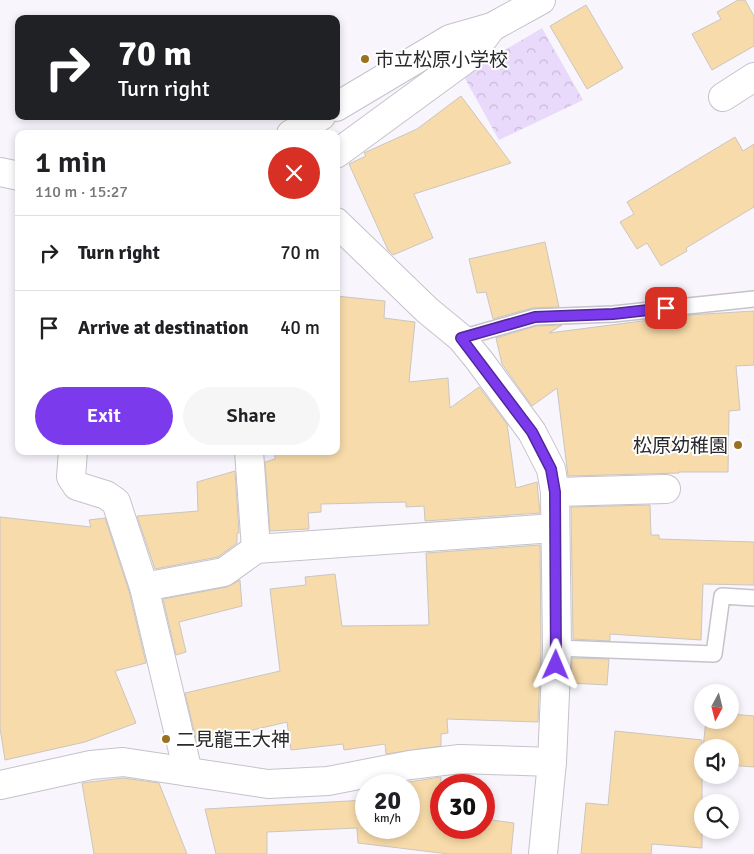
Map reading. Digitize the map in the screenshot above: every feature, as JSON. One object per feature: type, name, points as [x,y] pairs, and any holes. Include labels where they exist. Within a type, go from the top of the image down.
[{"type":"street","points":[[340,105],[450,39],[492,27],[541,0]]},
{"type":"street","points":[[340,151],[470,56],[492,27]]},
{"type":"street","points":[[722,97],[754,77]]},
{"type":"street","points":[[298,130],[314,120]]},
{"type":"street","points":[[0,172],[15,175]]},
{"type":"street","points":[[340,226],[427,310],[461,338],[532,432],[551,469],[555,492],[557,648],[552,762],[543,854]]},
{"type":"street","points":[[73,455],[71,477],[77,486],[106,495],[116,502],[144,587],[188,772]]},
{"type":"street","points":[[248,455],[256,549]]},
{"type":"street","points":[[555,492],[666,489]]},
{"type":"street","points":[[144,587],[224,572],[256,549],[555,528]]},
{"type":"street","points":[[0,785],[91,765],[123,762],[268,784],[328,781],[410,765],[460,759],[552,762]]},
{"type":"lane","points":[[461,338],[535,317],[613,314],[754,299]]},
{"type":"lane","points":[[557,648],[714,654],[722,596],[754,598]]},
{"type":"green space","points":[[542,28],[583,100],[499,140],[463,75]]},
{"type":"building","points":[[738,0],[745,0],[754,16],[754,46],[712,70],[692,34],[721,19],[717,12]]},
{"type":"building","points":[[586,5],[623,68],[587,89],[550,26]]},
{"type":"building","points":[[461,96],[511,163],[414,194],[433,238],[393,255],[388,250],[349,164],[366,156],[364,153],[417,129]]},
{"type":"building","points":[[735,137],[743,151],[754,144],[754,207],[686,248],[687,251],[661,266],[647,243],[637,249],[620,222],[634,214],[627,202]]},
{"type":"building","points":[[545,242],[559,307],[532,308],[493,319],[486,292],[477,293],[469,259]]},
{"type":"building","points":[[340,296],[385,301],[384,318],[415,322],[409,382],[448,378],[450,408],[479,387],[507,424],[516,488],[537,482],[540,513],[425,521],[424,506],[406,507],[406,502],[321,504],[321,512],[308,513],[309,529],[270,531],[265,462],[275,459],[275,455],[340,455]]},
{"type":"building","points":[[754,311],[754,365],[736,366],[740,410],[729,411],[728,472],[568,476],[557,388],[532,406],[502,364],[496,338],[536,326],[562,325],[549,333],[689,315]]},
{"type":"building","points":[[235,471],[239,533],[237,533],[237,543],[218,557],[155,569],[137,516],[198,511],[197,482]]},
{"type":"building","points":[[650,505],[651,535],[659,535],[659,539],[754,542],[754,585],[703,584],[701,640],[610,634],[610,641],[573,639],[571,507]]},
{"type":"building","points":[[0,517],[91,527],[89,520],[105,518],[129,591],[146,663],[115,671],[136,723],[85,742],[5,760],[0,728]]},
{"type":"building","points":[[540,545],[541,648],[538,722],[447,719],[448,733],[441,734],[441,746],[386,754],[385,744],[344,750],[343,744],[291,750],[287,722],[197,743],[185,693],[280,671],[270,589],[306,585],[305,577],[335,574],[342,626],[429,625],[426,553]]},
{"type":"building","points":[[240,580],[242,606],[179,622],[186,652],[176,655],[163,599],[227,587]]},
{"type":"building","points":[[572,658],[609,659],[607,685],[571,683]]},
{"type":"building","points":[[739,715],[754,716],[754,767],[739,766],[739,739],[704,739],[705,729],[739,729]]},
{"type":"building","points":[[615,731],[694,739],[694,784],[702,784],[702,794],[694,794],[694,839],[702,839],[702,848],[652,844],[651,854],[581,854],[586,803],[608,805]]},
{"type":"building","points":[[123,778],[159,783],[187,854],[94,854],[82,783]]},
{"type":"building","points":[[430,779],[430,839],[495,839],[495,820],[514,823],[511,854],[449,854],[358,843],[358,839],[420,839],[420,780]]},
{"type":"building","points":[[355,801],[355,828],[267,832],[267,854],[216,854],[205,809]]},
{"type":"place","name":"市立松原小学校","points":[[365,59]]},
{"type":"place","name":"松原幼稚園","points":[[738,445]]},
{"type":"place","name":"二見龍王大神","points":[[166,739]]},
{"type":"route","points":[[556,665],[555,492],[551,469],[532,432],[461,338],[535,317],[613,314],[666,308]]}]
